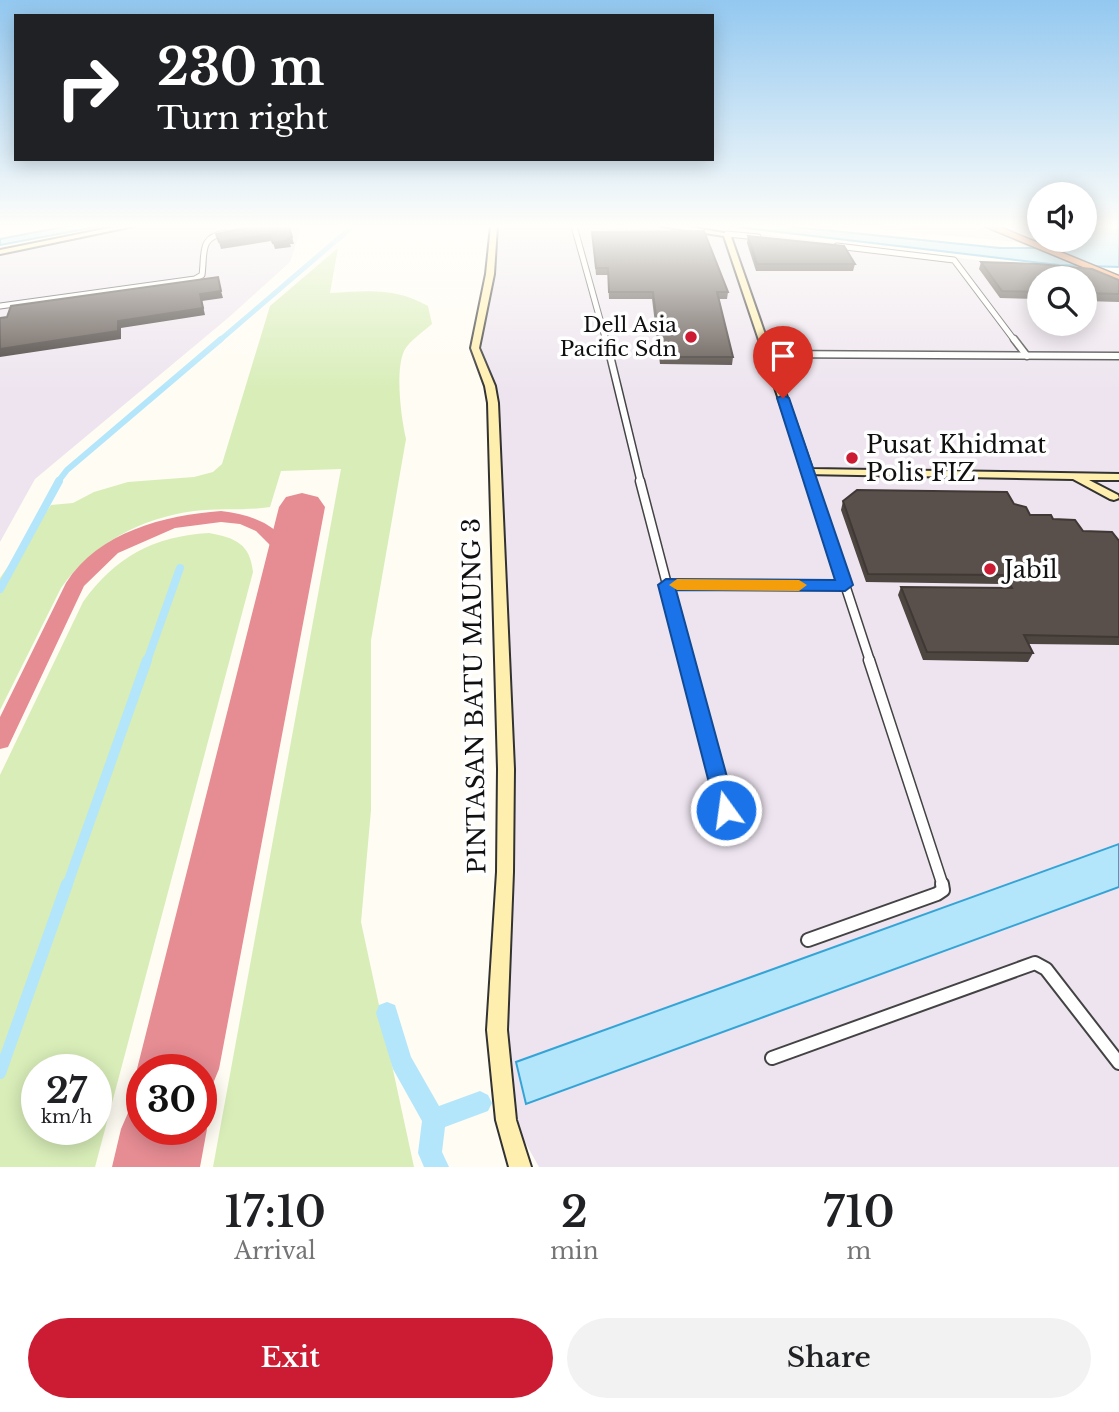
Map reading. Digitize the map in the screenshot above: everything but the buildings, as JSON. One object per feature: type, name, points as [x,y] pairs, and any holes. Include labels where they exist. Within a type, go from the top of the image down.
[{"type":"street","points":[[0,306],[184,280]]},
{"type":"street","name":"PINTASAN BATU MAUNG 3","points":[[489,280],[475,348],[490,386],[493,402],[506,756],[505,872],[496,1030],[506,1120],[520,1167]]},
{"type":"street","points":[[589,280],[616,375],[666,585],[726,810]]},
{"type":"street","points":[[743,280],[808,472],[943,890],[808,940]]},
{"type":"street","points":[[970,280],[1027,356]]},
{"type":"street","points":[[768,354],[1119,356]]},
{"type":"street","points":[[808,472],[1119,477]]},
{"type":"street","points":[[1071,476],[1116,501]]},
{"type":"street","points":[[1099,476],[1116,501]]},
{"type":"street","points":[[1116,501],[1119,483]]},
{"type":"street","points":[[666,585],[845,585]]},
{"type":"street","points":[[772,1058],[1035,963],[1046,969],[1119,1063]]},
{"type":"shaded area","points":[[0,280],[270,280],[35,479],[0,542]]},
{"type":"shaded area","points":[[490,280],[1027,280],[1027,336],[1097,336],[1097,280],[1119,282],[1119,1167],[539,1167],[520,1133],[507,1046],[516,780],[497,389],[481,354]]},
{"type":"green space","points":[[300,280],[332,280],[330,293],[380,292],[416,300],[428,306],[432,324],[406,347],[401,360],[399,382],[406,439],[371,640],[371,810],[361,922],[414,1167],[213,1167],[341,469],[281,471],[270,507],[203,510],[174,515],[137,527],[103,546],[73,572],[61,588],[0,710],[0,578],[51,505],[73,503],[94,492],[128,482],[194,477],[213,472],[222,464],[270,306]]},
{"type":"green space","points":[[209,533],[227,537],[245,549],[253,572],[112,1103],[112,1054],[21,1054],[21,1145],[101,1145],[95,1167],[0,1167],[0,775],[83,602],[95,586],[122,561],[153,544]]},
{"type":"water","points":[[1119,844],[1119,887],[526,1104],[516,1062]]},
{"type":"waterway","points":[[219,341],[290,280]]},
{"type":"waterway","points":[[57,483],[67,470],[221,339]]},
{"type":"waterway","points":[[0,589],[59,481]]},
{"type":"waterway","points":[[147,661],[180,568]]},
{"type":"waterway","points":[[67,886],[147,660]]},
{"type":"waterway","points":[[0,1073],[67,884]]},
{"type":"waterway","points":[[387,1013],[396,1041]]},
{"type":"waterway","points":[[399,1051],[401,1061],[434,1119]]},
{"type":"waterway","points":[[434,1119],[480,1103]]},
{"type":"waterway","points":[[434,1119],[430,1153],[437,1167]]},
{"type":"taxiway","points":[[0,740],[76,583],[111,549],[172,523],[221,516],[243,519],[262,527],[277,542],[283,555],[286,579]]},
{"type":"runway","points":[[181,1054],[302,507]]},
{"type":"runway","points":[[156,1167],[161,1145]]},
{"type":"slow traffic","points":[[677,585],[799,585]]},
{"type":"place","name":"Dell Asia Pacific Sdn","points":[[691,337]]},
{"type":"place","name":"Pusat Khidmat Polis FIZ","points":[[852,458]]},
{"type":"place","name":"Jabil","points":[[990,569]]},
{"type":"route","points":[[726,810],[666,585],[845,585],[783,398]]}]
